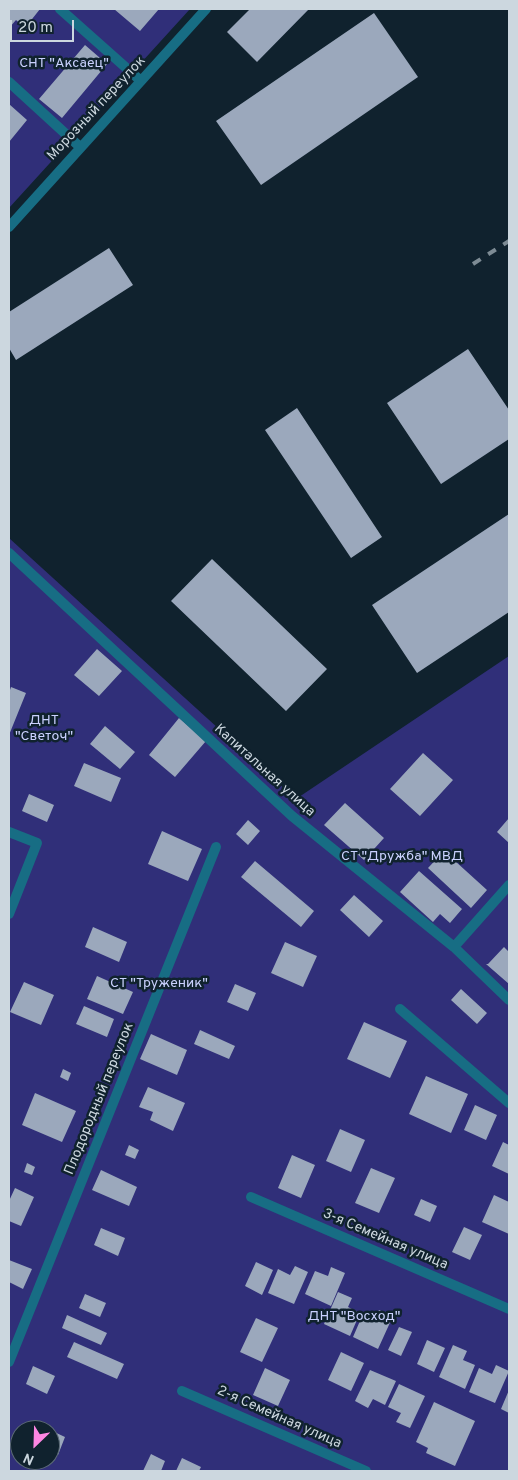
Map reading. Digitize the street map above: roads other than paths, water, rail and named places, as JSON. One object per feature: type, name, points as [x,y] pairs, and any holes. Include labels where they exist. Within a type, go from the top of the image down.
[{"type":"street","points":[[60,9],[141,82]]},
{"type":"street","name":"Морозный переулок","points":[[9,228],[206,9]]},
{"type":"street","points":[[9,82],[80,147]]},
{"type":"street","name":"Капитальная улица","points":[[9,553],[292,816],[454,947],[509,1000]]},
{"type":"street","points":[[9,832],[37,843],[9,914]]},
{"type":"street","name":"Плодородный переулок","points":[[9,1362],[216,847]]},
{"type":"street","points":[[454,947],[509,885]]},
{"type":"street","points":[[400,1009],[509,1103]]},
{"type":"street","name":"3-я Семейная улица","points":[[250,1197],[509,1309]]},
{"type":"street","name":"2-я Семейная улица","points":[[182,1391],[366,1471]]},
{"type":"railway","points":[[473,264],[509,241]]},
{"type":"park label","name":"СНТ \"Аксаец\"","points":[[64,64]]},
{"type":"park label","name":"ДНТ \"Светоч\"","points":[[44,730]]},
{"type":"park label","name":"СТ \"Дружба\" МВД","points":[[402,857]]},
{"type":"park label","name":"СТ \"Труженик\"","points":[[159,984]]},
{"type":"park label","name":"ДНТ \"Восход\"","points":[[354,1317]]}]
